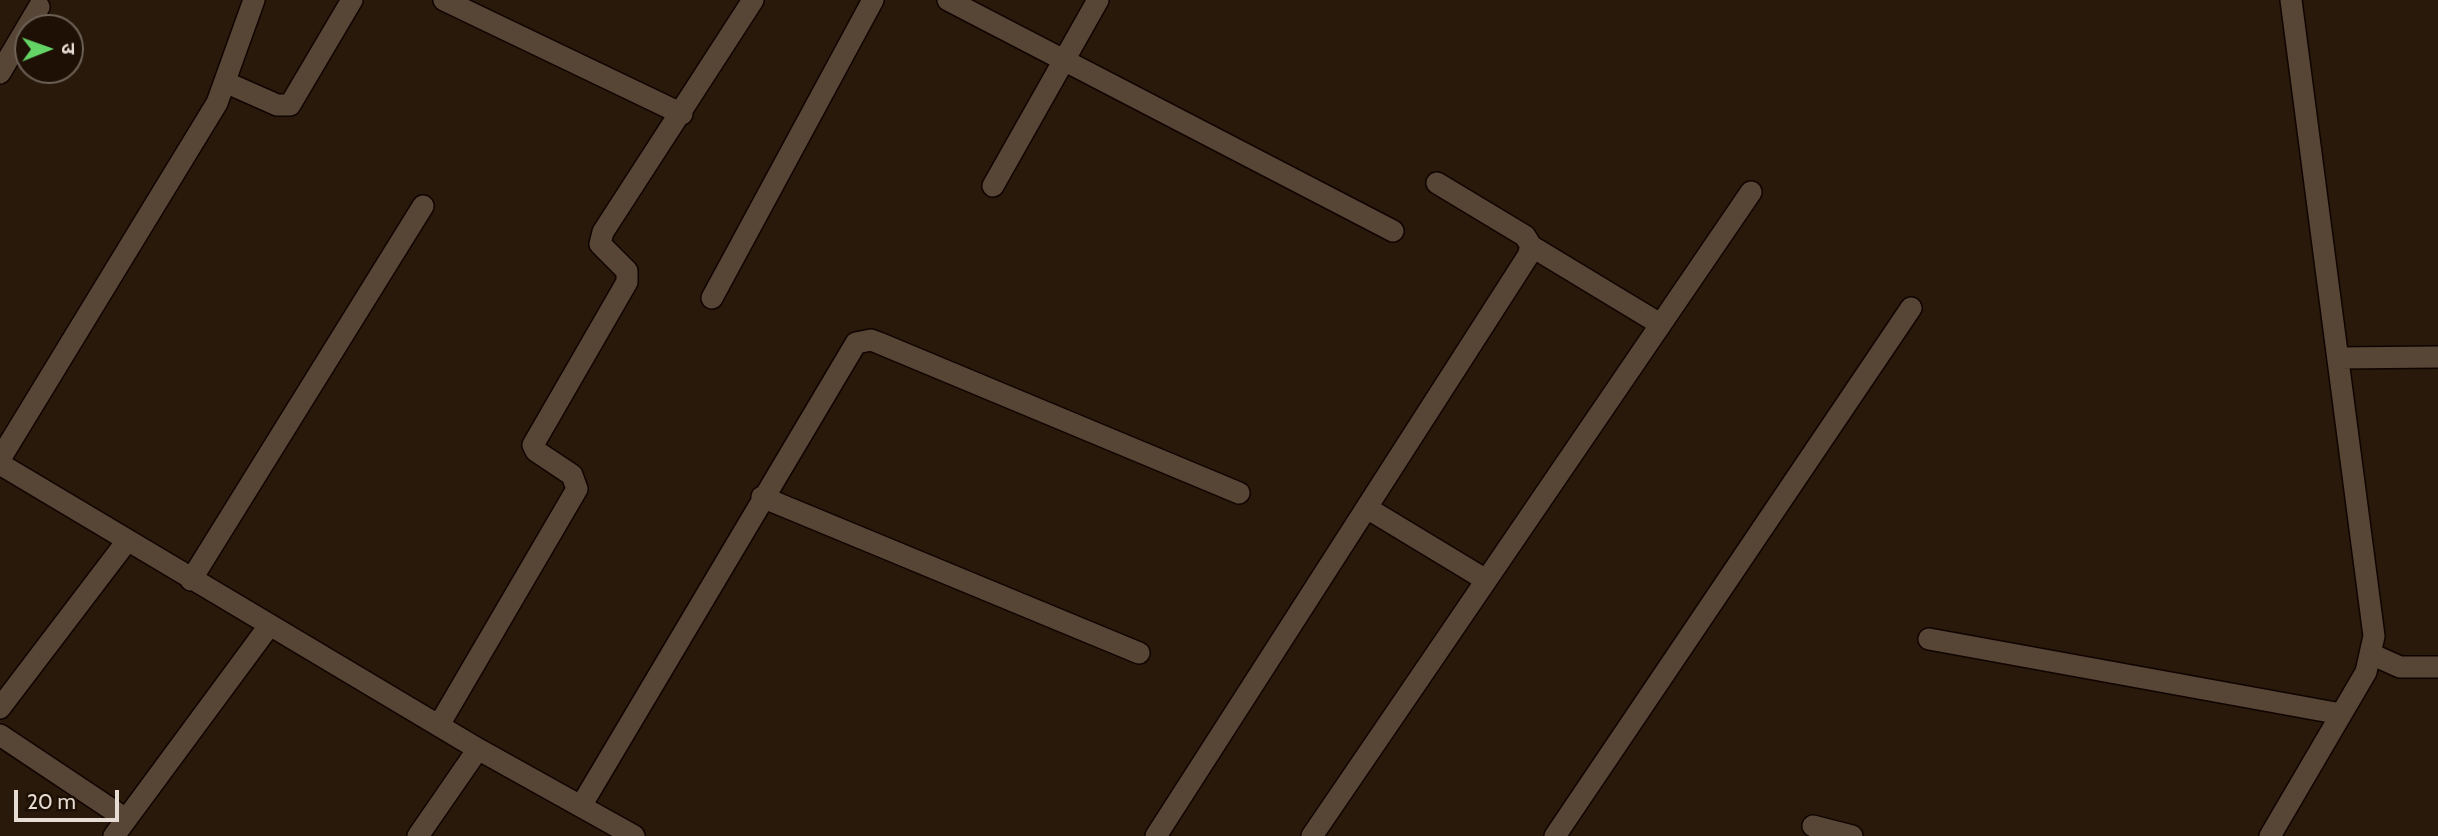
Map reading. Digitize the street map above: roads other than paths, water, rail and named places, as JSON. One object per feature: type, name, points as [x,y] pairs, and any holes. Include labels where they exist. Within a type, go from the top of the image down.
[{"type":"street","points":[[254,0],[217,103],[0,462],[191,580],[478,749],[634,836]]},
{"type":"street","points":[[225,82],[277,106],[290,105],[352,0]]},
{"type":"street","points":[[444,0],[682,114]]},
{"type":"street","points":[[439,725],[575,495],[575,478],[536,451],[533,441],[627,282],[627,271],[600,244],[603,232],[682,114],[753,0]]},
{"type":"street","points":[[712,298],[873,0]]},
{"type":"street","points":[[948,0],[1064,63],[1393,231]]},
{"type":"street","points":[[993,186],[1098,0]]},
{"type":"street","points":[[2270,836],[2366,671],[2371,654],[2373,617],[2291,0]]},
{"type":"street","points":[[0,73],[39,7]]},
{"type":"street","points":[[1437,183],[1525,236],[1531,246],[1660,324]]},
{"type":"street","points":[[1312,836],[1751,192]]},
{"type":"street","points":[[191,580],[423,206]]},
{"type":"street","points":[[1156,836],[1528,256],[1531,246]]},
{"type":"street","points":[[1555,836],[1911,308]]},
{"type":"street","points":[[580,806],[856,342],[871,340],[1239,493]]},
{"type":"street","points":[[2339,358],[2438,357]]},
{"type":"street","points":[[762,498],[1139,653]]},
{"type":"street","points":[[1367,508],[1486,580]]},
{"type":"street","points":[[0,708],[127,541]]},
{"type":"street","points":[[0,735],[120,828],[269,626]]},
{"type":"street","points":[[1929,639],[2341,713]]},
{"type":"street","points":[[2371,654],[2400,667],[2438,667]]},
{"type":"street","points":[[418,836],[478,749]]},
{"type":"street","points":[[1813,826],[1852,836]]}]
